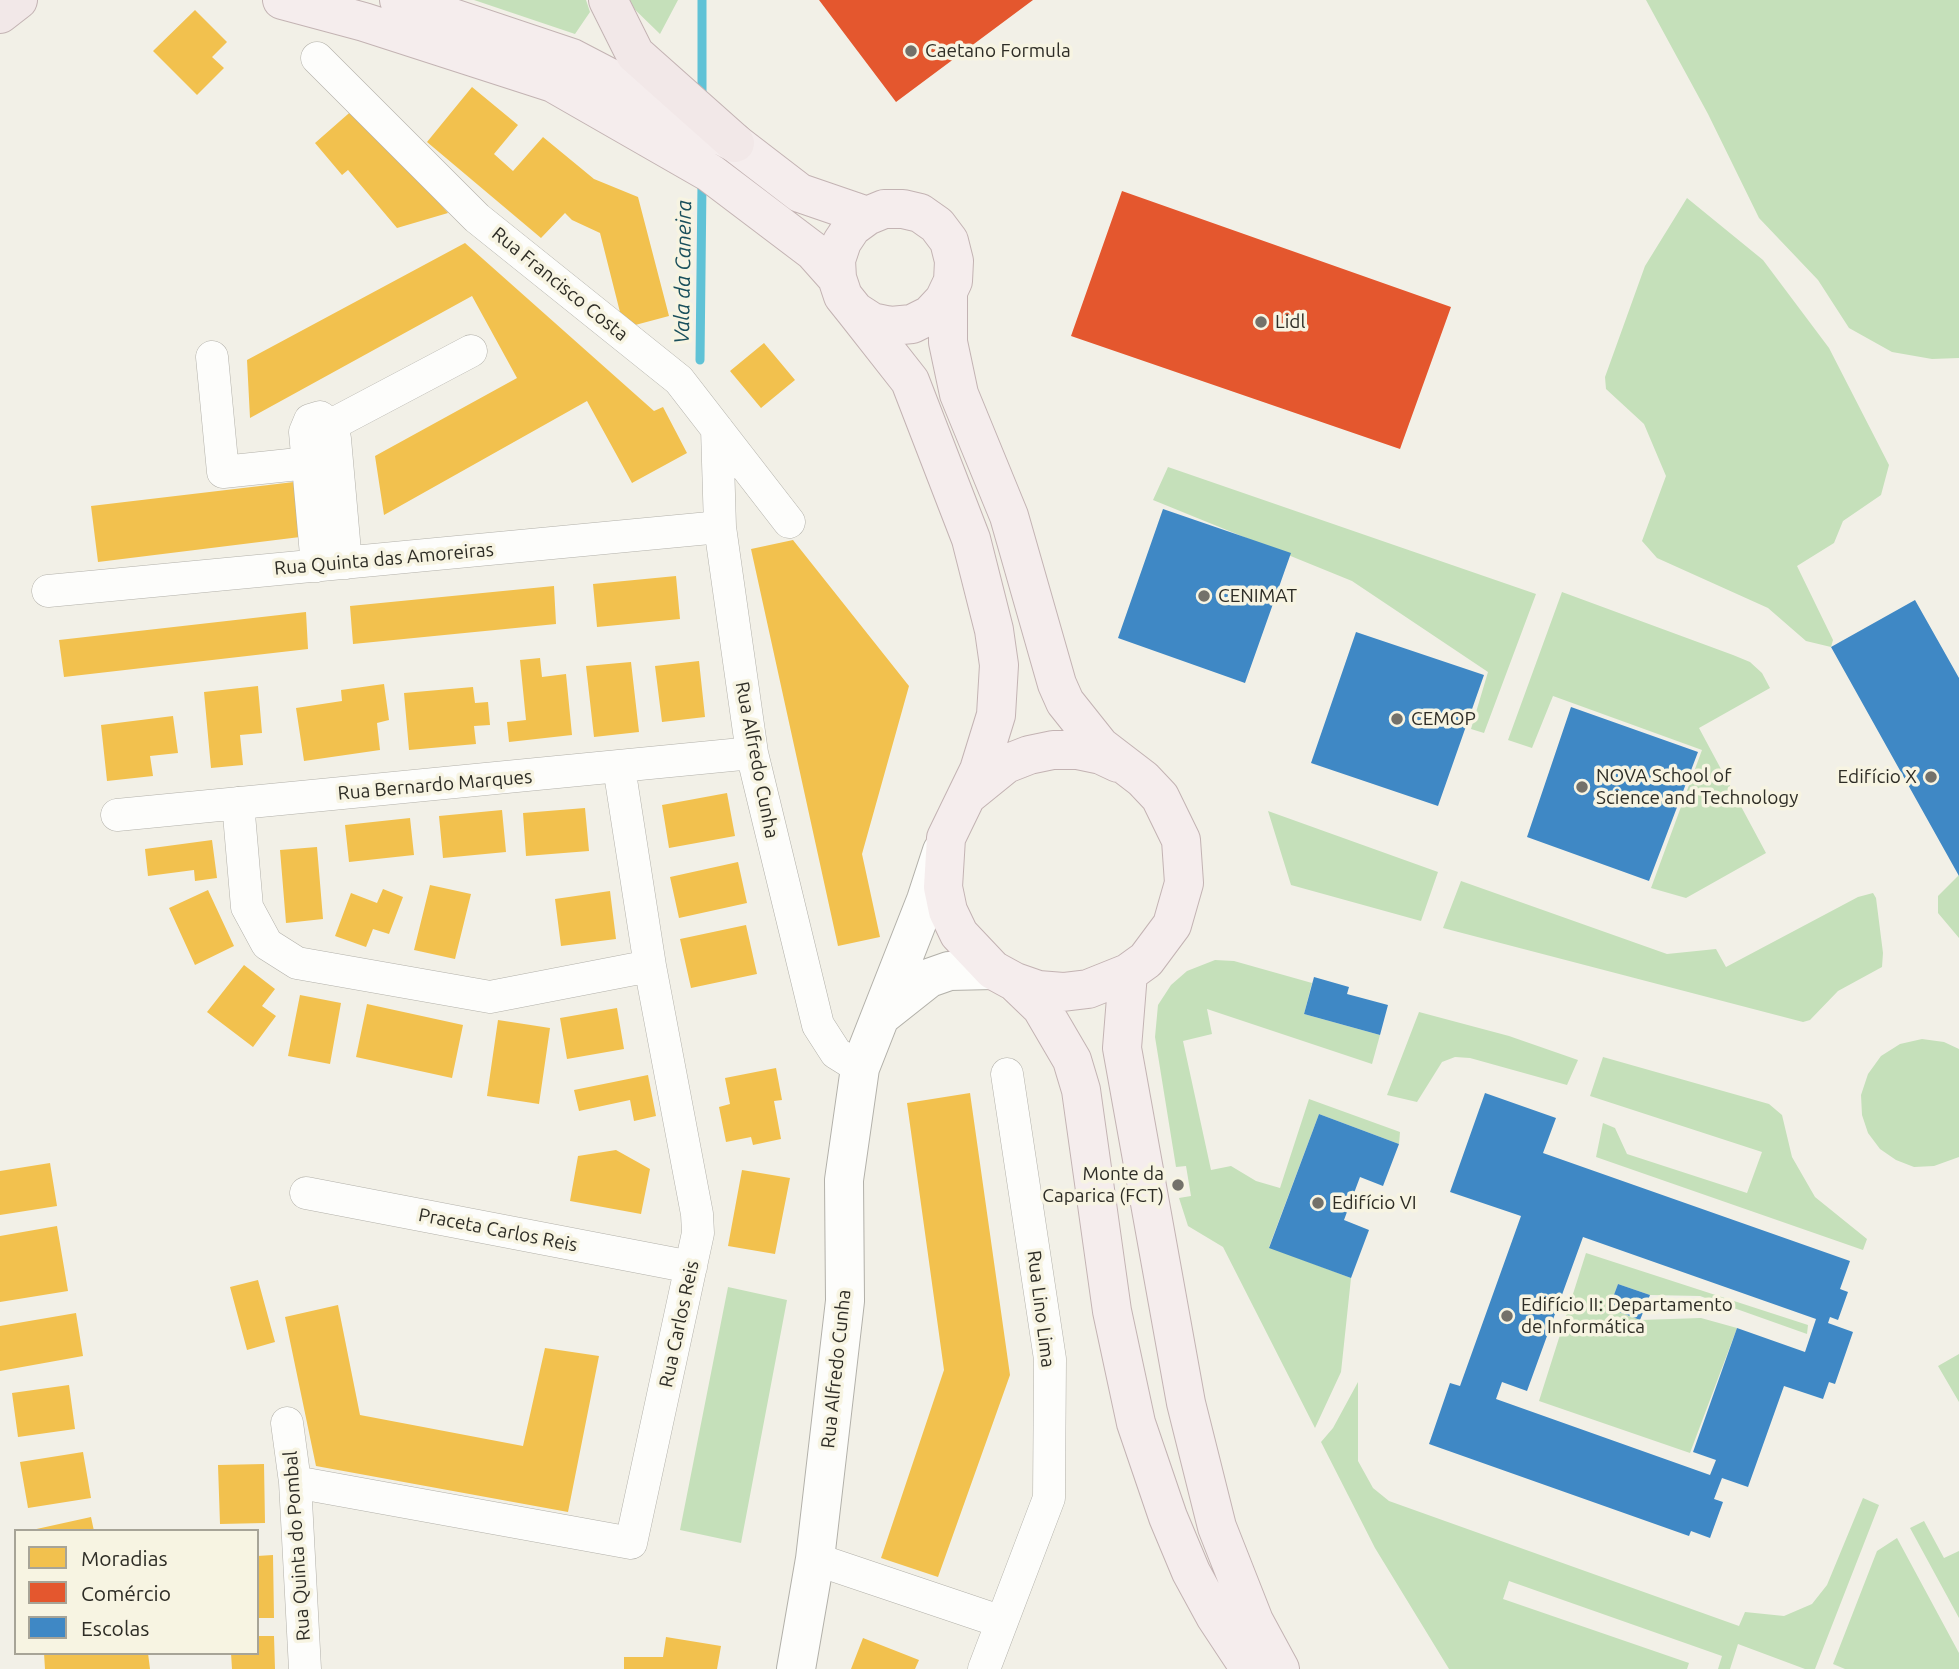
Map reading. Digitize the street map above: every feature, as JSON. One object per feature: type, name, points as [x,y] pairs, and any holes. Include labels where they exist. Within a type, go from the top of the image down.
[{"type":"highway","points":[[0,14],[18,0]]},
{"type":"highway","points":[[608,0],[635,54],[735,143]]},
{"type":"main road","points":[[282,0],[364,22],[553,83],[710,173],[813,251],[910,381],[971,540],[985,587],[996,642],[999,693],[988,744],[969,795],[946,838],[943,887],[948,911],[959,934],[1041,1007],[1072,1060],[1081,1090],[1112,1311],[1136,1423],[1167,1517],[1191,1572],[1215,1616],[1260,1668]]},
{"type":"main road","points":[[399,0],[572,58],[735,143],[800,193],[867,216]]},
{"type":"main road","points":[[884,209],[920,213],[937,225],[949,242],[954,261],[953,281],[948,293],[930,315],[912,324],[891,326],[872,322],[846,295],[836,260],[842,242],[852,227],[867,216],[884,209]]},
{"type":"main road","points":[[948,293],[948,342],[959,394],[1009,516],[1057,684],[1082,726],[1160,797],[1172,817],[1185,861],[1182,894],[1172,925],[1146,960],[1128,973],[1088,989],[1063,992],[1038,990],[1004,976]]},
{"type":"main road","points":[[969,795],[1006,764],[1041,752],[1077,750],[1101,755],[1123,765]]},
{"type":"main road","points":[[1128,973],[1122,1048],[1188,1416],[1217,1527],[1254,1621],[1260,1668]]},
{"type":"street","name":"Rua Francisco Costa","points":[[317,58],[477,218],[679,380],[789,522]]},
{"type":"street","points":[[331,425],[471,351]]},
{"type":"street","points":[[212,358],[223,472],[308,463]]},
{"type":"street","points":[[320,417],[331,425],[335,439],[332,564],[308,463],[305,432],[310,420],[320,417]]},
{"type":"street","name":"Rua Alfredo Cunha","points":[[717,429],[720,527],[752,753],[818,1025],[836,1054],[860,1068]]},
{"type":"street","name":"Rua Quinta das Amoreiras","points":[[48,591],[720,527]]},
{"type":"street","name":"Rua Bernardo Marques","points":[[117,815],[752,753]]},
{"type":"street","name":"Rua Carlos Reis","points":[[295,1482],[631,1543],[698,1233],[697,1214],[650,966],[619,767]]},
{"type":"street","points":[[238,803],[247,907],[267,944],[297,963],[490,997],[650,966]]},
{"type":"street","name":"Rua Alfredo Cunha","points":[[796,1669],[815,1559],[845,1301],[844,1180],[860,1068],[926,900],[946,838]]},
{"type":"street","name":"Rua Alfredo Cunha","points":[[880,1018],[929,978],[949,971],[1004,976]]},
{"type":"street","name":"Rua Lino Lima","points":[[984,1669],[1049,1498],[1050,1359],[1007,1074]]},
{"type":"street","name":"Praceta Carlos Reis","points":[[306,1192],[691,1267]]},
{"type":"street","name":"Rua Quinta do Pombal","points":[[288,1423],[295,1482],[305,1669]]},
{"type":"street","points":[[815,1559],[1002,1622]]},
{"type":"green space","points":[[474,0],[586,0],[590,12],[575,34]]},
{"type":"green space","points":[[625,0],[678,0],[660,34]]},
{"type":"green space","points":[[1646,0],[1959,0],[1959,358],[1932,359],[1892,352],[1849,328],[1818,280],[1759,218],[1708,114]]},
{"type":"green space","points":[[1687,198],[1763,260],[1829,348],[1889,465],[1881,495],[1843,521],[1834,543],[1797,566],[1833,640],[1831,647],[1806,641],[1768,608],[1657,558],[1642,541],[1666,476],[1644,424],[1606,389],[1605,377],[1645,266]]},
{"type":"green space","points":[[1168,467],[1536,594],[1484,733],[1471,729],[1488,672],[1352,581],[1153,500]]},
{"type":"green space","points":[[1562,592],[1733,655],[1750,662],[1762,673],[1770,688],[1699,728],[1766,853],[1686,898],[1651,888],[1702,750],[1553,696],[1532,748],[1508,740]]},
{"type":"green space","points":[[1268,811],[1438,872],[1421,921],[1291,885]]},
{"type":"green space","points":[[1959,875],[1959,938],[1938,913],[1938,896]]},
{"type":"green space","points":[[1461,881],[1667,954],[1716,949],[1726,967],[1858,897],[1873,893],[1876,898],[1883,953],[1882,967],[1838,991],[1810,1020],[1803,1022],[1443,928]]},
{"type":"green space","points":[[1215,960],[1234,961],[1312,983],[1304,1014],[1380,1035],[1372,1064],[1207,1009],[1212,1034],[1183,1041],[1211,1170],[1231,1166],[1256,1181],[1280,1188],[1309,1099],[1400,1132],[1399,1144],[1319,1114],[1269,1247],[1351,1278],[1341,1372],[1315,1428],[1223,1247],[1188,1226],[1179,1198],[1191,1196],[1186,1166],[1176,1167],[1155,1037],[1158,1005],[1171,985],[1187,971]]},
{"type":"green space","points":[[1419,1012],[1509,1036],[1578,1060],[1567,1085],[1470,1058],[1455,1057],[1442,1062],[1417,1102],[1387,1095]]},
{"type":"green space","points":[[1922,1039],[1944,1042],[1959,1049],[1959,1157],[1934,1166],[1914,1167],[1896,1160],[1880,1149],[1868,1133],[1862,1115],[1861,1095],[1868,1074],[1881,1056],[1900,1044]]},
{"type":"green space","points":[[1603,1057],[1769,1104],[1782,1115],[1792,1157],[1815,1197],[1867,1239],[1863,1250],[1596,1157],[1603,1123],[1615,1128],[1627,1154],[1747,1193],[1762,1152],[1590,1096]]},
{"type":"green space","points":[[1586,1253],[1808,1325],[1807,1334],[1700,1296],[1650,1295],[1618,1284],[1609,1308],[1640,1320],[1701,1318],[1737,1328],[1690,1453],[1539,1401]]},
{"type":"green space","points":[[728,1287],[787,1300],[741,1543],[680,1530]]},
{"type":"green space","points":[[1959,1354],[1959,1402],[1938,1366]]},
{"type":"green space","points":[[1358,1382],[1358,1461],[1373,1488],[1389,1501],[1739,1626],[1745,1612],[1784,1616],[1812,1604],[1827,1585],[1863,1498],[1879,1505],[1815,1669],[1805,1669],[1738,1644],[1730,1669],[1718,1669],[1722,1656],[1509,1581],[1503,1599],[1689,1663],[1687,1669],[1449,1669],[1375,1548],[1321,1442],[1333,1428]]},
{"type":"green space","points":[[1924,1521],[1944,1558],[1959,1551],[1959,1618],[1910,1528]]},
{"type":"green space","points":[[1897,1538],[1959,1653],[1959,1669],[1845,1669],[1833,1664],[1877,1551]]},
{"type":"building: Moradias","points":[[195,10],[227,42],[212,57],[224,68],[197,95],[153,51]]},
{"type":"building: Moradias","points":[[472,87],[518,125],[494,154],[513,171],[543,137],[594,179],[638,197],[669,316],[624,328],[600,233],[572,220],[565,213],[541,238],[427,142]]},
{"type":"building: Moradias","points":[[356,107],[448,213],[397,228],[348,170],[342,175],[315,143]]},
{"type":"building: Moradias","points":[[465,243],[654,411],[663,407],[687,453],[632,483],[587,401],[384,515],[375,456],[517,378],[472,296],[250,418],[247,360]]},
{"type":"building: Moradias","points":[[764,343],[795,380],[761,408],[730,371]]},
{"type":"building: Moradias","points":[[294,482],[300,537],[98,562],[91,506]]},
{"type":"building: Moradias","points":[[793,540],[909,686],[862,854],[880,937],[838,946],[751,549]]},
{"type":"building: Moradias","points":[[676,576],[680,619],[597,627],[593,584]]},
{"type":"building: Moradias","points":[[554,586],[556,624],[353,644],[350,606]]},
{"type":"building: Moradias","points":[[306,612],[308,649],[64,677],[59,640]]},
{"type":"building: Moradias","points":[[540,658],[542,677],[566,674],[572,735],[509,742],[507,722],[526,720],[520,660]]},
{"type":"building: Moradias","points":[[699,661],[705,717],[662,722],[655,666]]},
{"type":"building: Moradias","points":[[631,662],[639,732],[594,737],[586,666]]},
{"type":"building: Moradias","points":[[384,684],[389,720],[377,723],[380,750],[304,761],[296,708],[342,701],[341,690]]},
{"type":"building: Moradias","points":[[258,686],[262,733],[240,735],[243,765],[211,768],[204,692]]},
{"type":"building: Moradias","points":[[473,687],[475,703],[488,702],[490,725],[474,726],[476,744],[409,750],[404,693]]},
{"type":"building: Moradias","points":[[173,716],[178,753],[150,756],[153,776],[107,781],[101,725]]},
{"type":"building: Moradias","points":[[727,793],[735,836],[669,848],[662,805]]},
{"type":"building: Moradias","points":[[585,808],[589,851],[526,856],[523,813]]},
{"type":"building: Moradias","points":[[502,810],[506,852],[443,858],[439,816]]},
{"type":"building: Moradias","points":[[410,818],[414,855],[349,862],[345,825]]},
{"type":"building: Moradias","points":[[212,840],[217,878],[195,881],[194,870],[148,876],[145,849]]},
{"type":"building: Moradias","points":[[317,847],[323,919],[286,923],[280,850]]},
{"type":"building: Moradias","points":[[738,862],[747,903],[679,918],[670,877]]},
{"type":"building: Moradias","points":[[430,885],[471,894],[455,959],[414,950]]},
{"type":"building: Moradias","points":[[383,889],[403,897],[389,934],[373,929],[366,947],[335,936],[351,893],[377,903]]},
{"type":"building: Moradias","points":[[208,890],[234,946],[195,965],[169,908]]},
{"type":"building: Moradias","points":[[610,891],[616,939],[561,946],[555,899]]},
{"type":"building: Moradias","points":[[746,925],[757,974],[691,988],[680,939]]},
{"type":"building: Moradias","points":[[244,965],[275,989],[262,1006],[276,1016],[253,1047],[207,1012]]},
{"type":"building: Moradias","points":[[300,995],[341,1003],[330,1064],[288,1056]]},
{"type":"building: Moradias","points":[[367,1004],[463,1025],[452,1078],[356,1057]]},
{"type":"building: Moradias","points":[[617,1008],[624,1049],[567,1059],[560,1018]]},
{"type":"building: Moradias","points":[[498,1020],[550,1028],[539,1104],[487,1096]]},
{"type":"building: Moradias","points":[[776,1068],[782,1100],[774,1101],[781,1139],[753,1145],[751,1137],[726,1142],[719,1107],[730,1104],[725,1078]]},
{"type":"building: Moradias","points":[[648,1075],[656,1116],[634,1121],[630,1100],[579,1111],[574,1090]]},
{"type":"building: Moradias","points":[[970,1093],[1010,1375],[938,1577],[881,1558],[944,1370],[907,1103]]},
{"type":"building: Moradias","points":[[616,1150],[650,1169],[641,1214],[570,1201],[578,1156]]},
{"type":"building: Moradias","points":[[50,1163],[57,1206],[0,1215],[0,1171]]},
{"type":"building: Moradias","points":[[742,1170],[790,1178],[775,1254],[728,1246]]},
{"type":"building: Moradias","points":[[57,1226],[68,1291],[0,1302],[0,1236]]},
{"type":"building: Moradias","points":[[258,1280],[275,1342],[247,1350],[230,1287]]},
{"type":"building: Moradias","points":[[338,1305],[360,1415],[523,1446],[545,1348],[599,1356],[568,1512],[316,1466],[285,1317]]},
{"type":"building: Moradias","points":[[76,1313],[83,1356],[0,1371],[0,1326]]},
{"type":"building: Moradias","points":[[69,1385],[75,1429],[18,1437],[12,1393]]},
{"type":"building: Moradias","points":[[83,1452],[91,1498],[28,1508],[20,1462]]},
{"type":"building: Moradias","points":[[264,1464],[265,1523],[220,1524],[218,1465]]},
{"type":"building: Moradias","points":[[91,1517],[94,1529],[37,1529]]},
{"type":"building: Moradias","points":[[273,1555],[274,1618],[259,1618],[259,1556]]},
{"type":"building: Moradias","points":[[259,1636],[274,1636],[275,1669],[232,1669],[231,1655],[259,1655]]},
{"type":"building: Moradias","points":[[666,1637],[721,1646],[717,1669],[624,1669],[624,1657],[663,1657]]},
{"type":"building: Moradias","points":[[863,1638],[919,1660],[915,1669],[851,1669]]},
{"type":"building: Moradias","points":[[44,1655],[148,1655],[150,1669],[45,1669]]},
{"type":"building: Comércio","name":"Caetano Formula","points":[[819,0],[1033,0],[896,102]]},
{"type":"building: Comércio","name":"Lidl","points":[[1122,191],[1451,307],[1400,449],[1071,336]]},
{"type":"building: Escolas","name":"CENIMAT","points":[[1163,509],[1291,553],[1245,683],[1118,638]]},
{"type":"building: Escolas","name":"Edifício X","points":[[1915,600],[1959,678],[1959,876],[1831,647]]},
{"type":"building: Escolas","name":"CEMOP","points":[[1356,632],[1484,675],[1438,806],[1311,763]]},
{"type":"building: Escolas","points":[[1571,707],[1698,752],[1649,881],[1527,837]]},
{"type":"building: Escolas","points":[[1314,977],[1349,987],[1347,994],[1388,1005],[1380,1035],[1304,1014]]},
{"type":"building: Escolas","points":[[1485,1093],[1556,1118],[1543,1153],[1850,1261],[1840,1289],[1848,1292],[1838,1320],[1830,1317],[1828,1323],[1853,1332],[1835,1384],[1829,1382],[1823,1399],[1784,1386],[1748,1487],[1722,1478],[1714,1499],[1723,1502],[1710,1538],[1691,1531],[1689,1536],[1429,1444],[1450,1383],[1460,1386],[1521,1216],[1450,1192]],"holes":[[[1583,1237],[1816,1319],[1805,1352],[1737,1328],[1693,1452],[1716,1460],[1710,1475],[1496,1399],[1502,1382],[1527,1391]]]},
{"type":"building: Escolas","name":"Edifício VI","points":[[1319,1114],[1399,1144],[1383,1186],[1360,1177],[1344,1220],[1369,1230],[1351,1278],[1269,1248]]},
{"type":"building: Escolas","points":[[1618,1284],[1650,1295],[1640,1320],[1609,1308]]},
{"type":"waterway","name":"Vala da Caneira","points":[[702,0],[702,97]]},
{"type":"waterway","name":"Vala da Caneira","points":[[700,360],[702,184]]},
{"type":"place","name":"Caetano Formula","points":[[911,51]]},
{"type":"place","name":"Lidl","points":[[1261,322]]},
{"type":"place","name":"CENIMAT","points":[[1204,596]]},
{"type":"place","name":"CEMOP","points":[[1397,719]]},
{"type":"place","name":"Edifício X","points":[[1931,777]]},
{"type":"place","name":"NOVA School of Science and Technology","points":[[1582,787]]},
{"type":"place","name":"Monte da Caparica (FCT)","points":[[1178,1185]]},
{"type":"place","name":"Edifício VI","points":[[1318,1203]]},
{"type":"place","name":"Edifício II: Departamento de Informática","points":[[1507,1316]]}]
